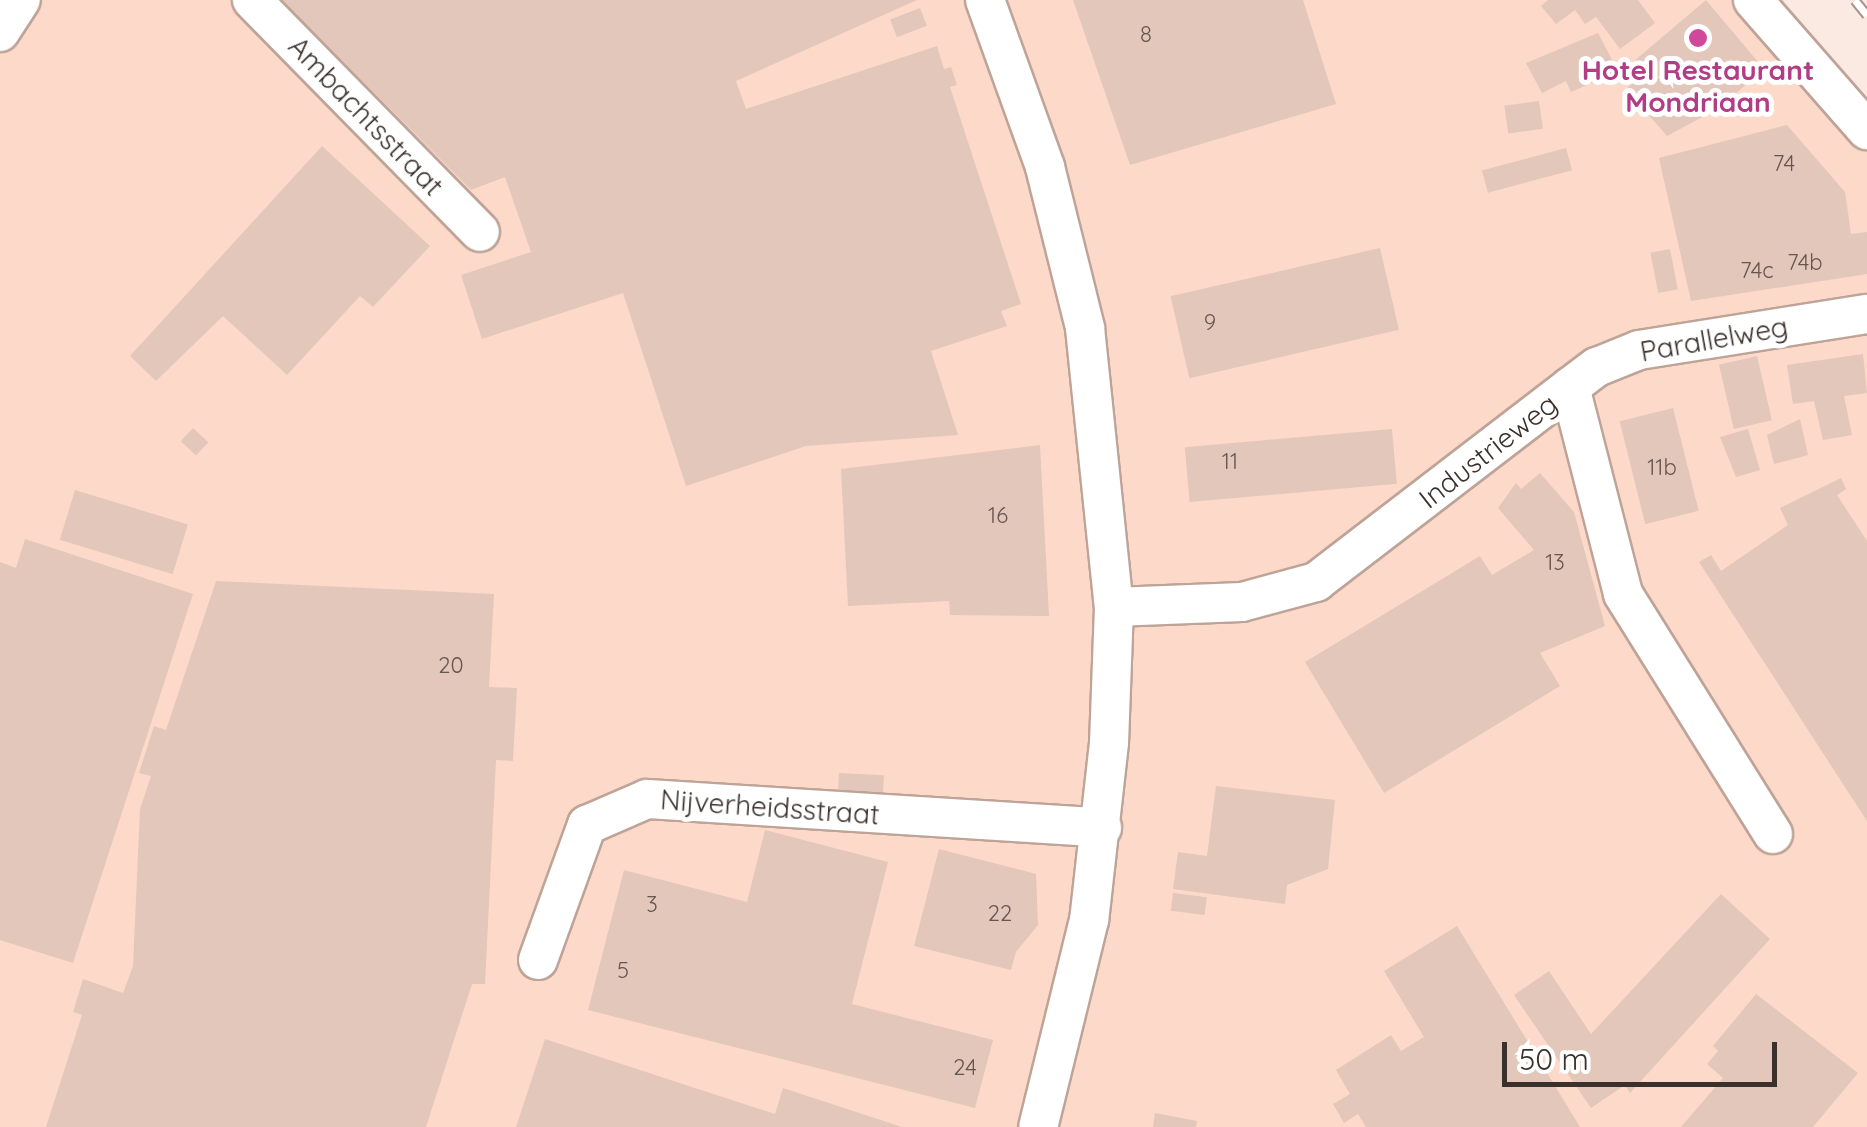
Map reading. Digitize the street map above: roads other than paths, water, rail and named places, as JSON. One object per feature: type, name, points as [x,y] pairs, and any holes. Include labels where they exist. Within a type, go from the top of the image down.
[{"type":"street","points":[[0,32],[21,0]]},
{"type":"street","name":"Ambachtsstraat","points":[[252,0],[480,232]]},
{"type":"street","points":[[986,0],[1045,168],[1085,328],[1114,606],[1102,828],[1089,920],[1038,1127]]},
{"type":"street","points":[[1753,0],[1867,130]]},
{"type":"street","name":"Parallelweg","points":[[1570,387],[1597,366],[1639,350],[1867,314]]},
{"type":"street","name":"Industrieweg","points":[[1114,606],[1242,602],[1316,582],[1570,387],[1623,594],[1772,834]]},
{"type":"street","name":"Nijverheidsstraat","points":[[538,960],[587,825],[647,799],[1102,828]]},
{"type":"railway","points":[[1855,0],[1867,15]]},
{"type":"place","name":"Hotel Restaurant Mondriaan","points":[[1698,38]]}]
